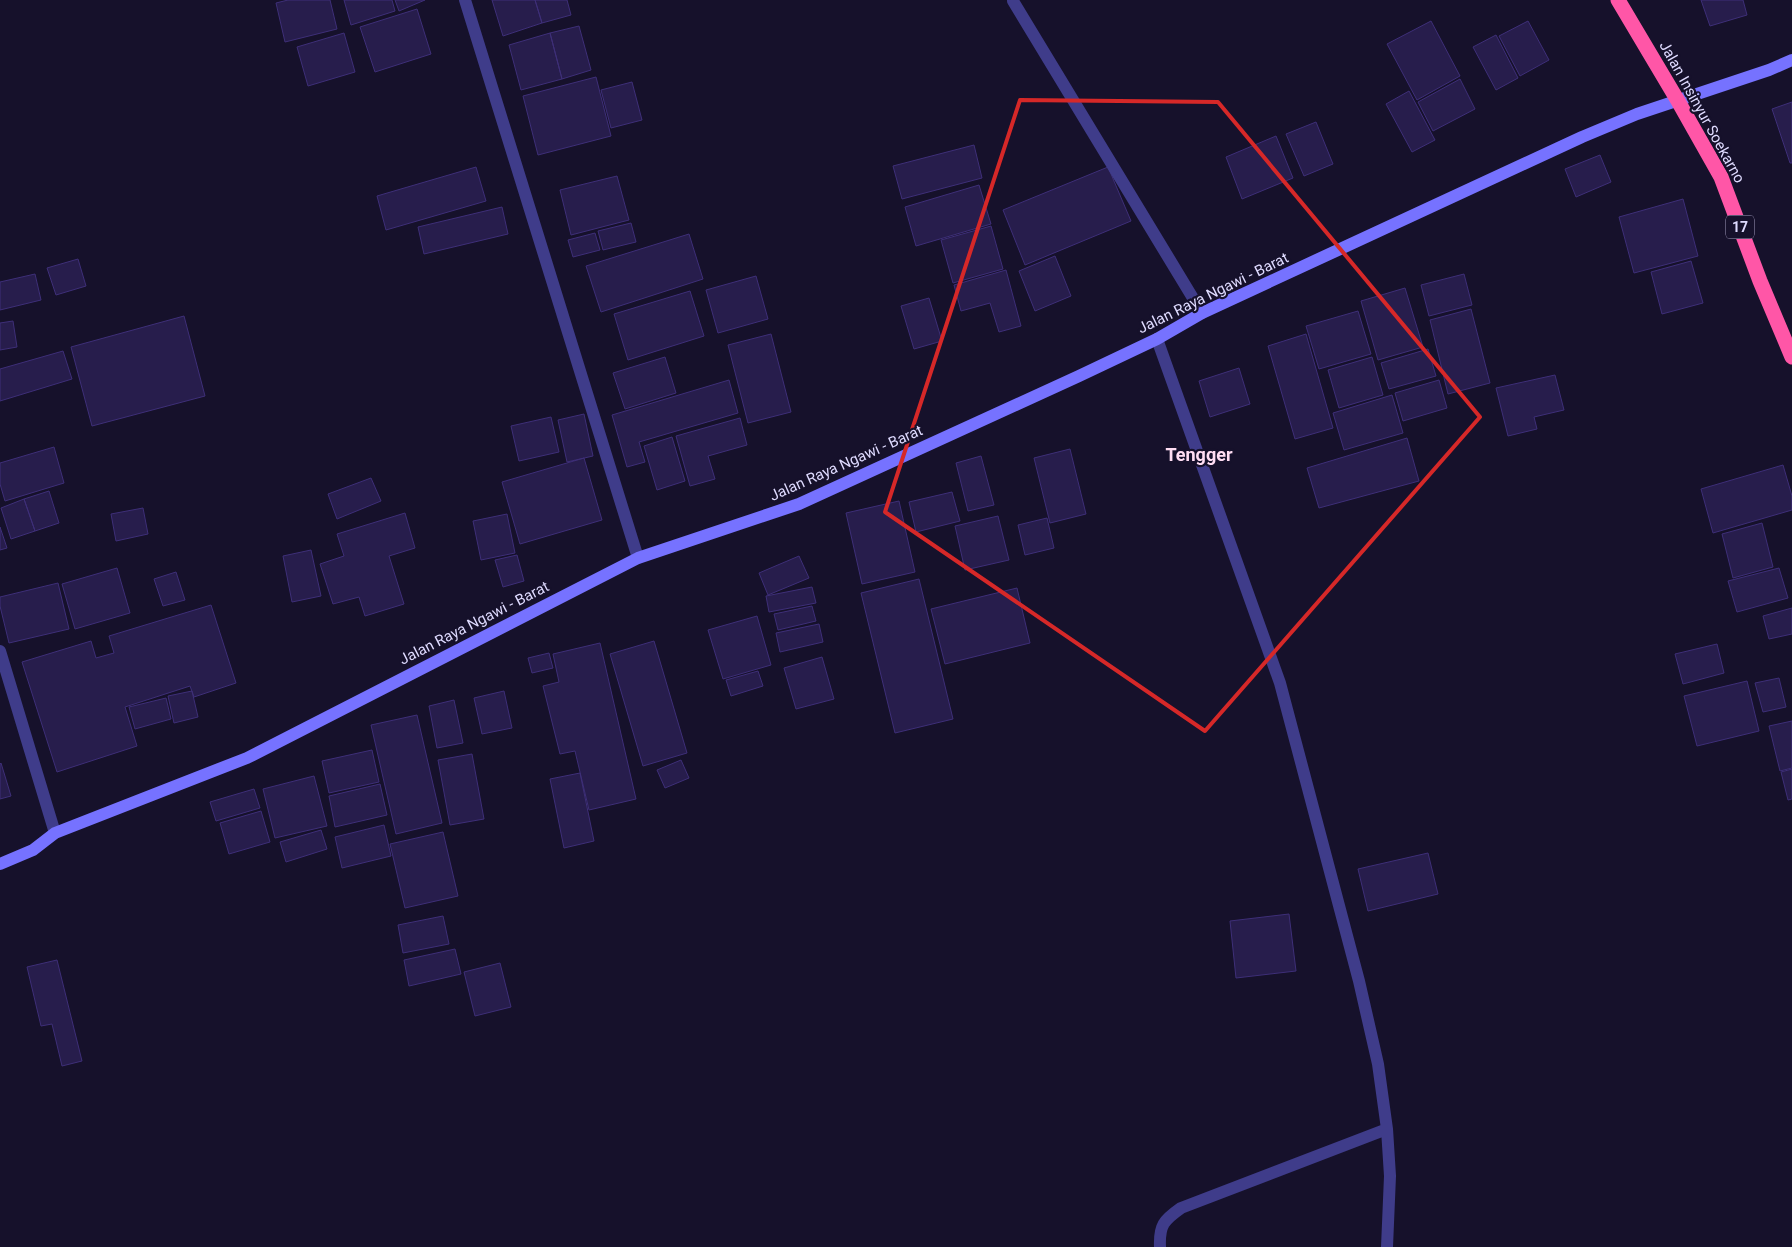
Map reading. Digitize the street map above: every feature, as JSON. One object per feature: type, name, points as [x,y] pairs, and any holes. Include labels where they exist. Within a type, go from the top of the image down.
[{"type":"highway","name":"Jalan Insinyur Soekarno","points":[[1618,0],[1721,177],[1760,281],[1792,357]]},
{"type":"main road","name":"Jalan Raya Ngawi - Barat","points":[[0,864],[33,850],[55,833],[247,758],[638,558],[799,504],[1157,339],[1202,313],[1582,137],[1637,114],[1769,70],[1792,60]]},
{"type":"street","points":[[464,0],[638,558]]},
{"type":"street","points":[[1013,1],[1202,313]]},
{"type":"street","points":[[1157,339],[1280,683],[1360,981],[1378,1064],[1387,1129],[1390,1176],[1387,1247]]},
{"type":"street","points":[[0,651],[55,833]]},
{"type":"street","points":[[1160,1247],[1159,1232],[1167,1218],[1181,1208],[1387,1129]]},
{"type":"highlighted area","points":[[1020,100],[1218,102],[1480,417],[1205,731],[885,512]]},
{"type":"building","points":[[288,0],[330,0],[337,29],[285,42],[276,3]]},
{"type":"building","points":[[344,0],[392,0],[395,11],[351,25]]},
{"type":"building","points":[[395,0],[425,0],[399,11]]},
{"type":"building","points":[[492,0],[535,0],[542,23],[503,36]]},
{"type":"building","points":[[535,0],[567,0],[571,15],[542,23]]},
{"type":"building","points":[[1701,0],[1743,0],[1747,15],[1710,26]]},
{"type":"building","points":[[417,9],[431,54],[375,72],[360,27]]},
{"type":"building","points":[[1431,21],[1460,76],[1417,100],[1387,44]]},
{"type":"building","points":[[1528,21],[1549,60],[1520,76],[1499,36]]},
{"type":"building","points":[[579,26],[591,70],[562,79],[550,33]]},
{"type":"building","points":[[344,33],[355,72],[308,86],[297,47]]},
{"type":"building","points":[[550,33],[562,79],[521,90],[509,45]]},
{"type":"building","points":[[1496,35],[1518,78],[1496,90],[1473,47]]},
{"type":"building","points":[[596,77],[611,136],[538,155],[523,96]]},
{"type":"building","points":[[1460,79],[1475,109],[1433,131],[1418,102]]},
{"type":"building","points":[[632,82],[642,120],[611,128],[601,90]]},
{"type":"building","points":[[1409,91],[1435,140],[1412,152],[1386,104]]},
{"type":"building","points":[[1792,102],[1792,163],[1790,163],[1772,109]]},
{"type":"building","points":[[1316,122],[1333,164],[1304,176],[1286,134]]},
{"type":"building","points":[[1276,136],[1293,178],[1242,199],[1226,157]]},
{"type":"building","points":[[974,145],[982,178],[902,199],[893,166]]},
{"type":"building","points":[[1600,155],[1611,182],[1576,197],[1565,169]]},
{"type":"building","points":[[476,167],[486,201],[386,230],[377,196]]},
{"type":"building","points":[[1108,167],[1131,221],[1025,265],[1003,210]]},
{"type":"building","points":[[617,176],[629,220],[571,235],[560,190]]},
{"type":"building","points":[[979,185],[991,224],[916,246],[905,207]]},
{"type":"building","points":[[1683,199],[1698,256],[1634,273],[1619,217]]},
{"type":"building","points":[[502,207],[508,234],[424,254],[418,227]]},
{"type":"building","points":[[631,223],[636,242],[603,250],[598,231]]},
{"type":"building","points":[[991,226],[1003,269],[953,283],[941,240]]},
{"type":"building","points":[[595,233],[600,250],[573,257],[568,240]]},
{"type":"building","points":[[689,234],[703,279],[601,312],[586,266]]},
{"type":"building","points":[[1055,256],[1071,296],[1035,311],[1019,271]]},
{"type":"building","points":[[78,259],[86,286],[56,295],[47,268]]},
{"type":"building","points":[[1691,261],[1703,303],[1662,314],[1651,272]]},
{"type":"building","points":[[1006,270],[1021,326],[999,332],[990,303],[961,311],[954,285]]},
{"type":"building","points":[[35,274],[41,300],[0,310],[0,282]]},
{"type":"building","points":[[1464,274],[1472,305],[1429,316],[1421,285]]},
{"type":"building","points":[[756,276],[768,319],[718,333],[706,290]]},
{"type":"building","points":[[1405,288],[1423,347],[1378,360],[1361,301]]},
{"type":"building","points":[[690,291],[704,336],[628,360],[614,314]]},
{"type":"building","points":[[929,298],[942,341],[914,349],[901,306]]},
{"type":"building","points":[[1471,309],[1490,383],[1448,394],[1430,320]]},
{"type":"building","points":[[1358,311],[1371,354],[1319,369],[1306,326]]},
{"type":"building","points":[[184,316],[205,396],[92,426],[71,347]]},
{"type":"building","points":[[13,321],[17,347],[0,350],[0,323]]},
{"type":"building","points":[[771,334],[791,412],[748,423],[728,345]]},
{"type":"building","points":[[1306,334],[1333,428],[1295,439],[1268,346]]},
{"type":"building","points":[[1428,349],[1436,376],[1389,389],[1381,363]]},
{"type":"building","points":[[63,351],[72,379],[0,401],[0,369]]},
{"type":"building","points":[[665,357],[676,393],[625,409],[613,373]]},
{"type":"building","points":[[1372,357],[1383,395],[1339,408],[1328,370]]},
{"type":"building","points":[[1239,368],[1250,404],[1210,417],[1199,381]]},
{"type":"building","points":[[1555,375],[1564,410],[1534,417],[1537,429],[1508,436],[1496,388]]},
{"type":"building","points":[[729,380],[738,413],[639,442],[645,462],[627,467],[612,415]]},
{"type":"building","points":[[1439,380],[1447,408],[1403,421],[1395,393]]},
{"type":"building","points":[[1392,395],[1403,433],[1344,450],[1333,413]]},
{"type":"building","points":[[584,414],[593,456],[567,462],[558,420]]},
{"type":"building","points":[[551,417],[559,452],[519,461],[511,426]]},
{"type":"building","points":[[740,418],[747,445],[708,456],[715,479],[690,486],[676,436]]},
{"type":"building","points":[[672,437],[685,481],[657,490],[644,446]]},
{"type":"building","points":[[1407,438],[1419,481],[1319,508],[1307,468]]},
{"type":"building","points":[[54,447],[64,483],[5,501],[0,484],[0,463]]},
{"type":"building","points":[[1070,449],[1086,514],[1050,523],[1034,458]]},
{"type":"building","points":[[981,456],[994,505],[968,511],[956,463]]},
{"type":"building","points":[[584,458],[602,520],[520,544],[502,482]]},
{"type":"building","points":[[1783,465],[1792,496],[1792,510],[1713,533],[1701,489]]},
{"type":"building","points":[[371,478],[381,501],[337,519],[328,494]]},
{"type":"building","points":[[49,491],[59,523],[35,531],[24,499]]},
{"type":"building","points":[[952,492],[960,521],[916,532],[909,502]]},
{"type":"building","points":[[24,499],[35,531],[11,539],[1,508]]},
{"type":"building","points":[[899,501],[915,572],[862,584],[846,513]]},
{"type":"building","points":[[143,508],[148,534],[116,541],[111,514]]},
{"type":"building","points":[[405,513],[415,548],[389,556],[404,604],[365,616],[359,597],[333,604],[320,564],[344,556],[337,534]]},
{"type":"building","points":[[507,514],[515,553],[481,560],[473,521]]},
{"type":"building","points":[[998,516],[1009,560],[965,570],[955,526]]},
{"type":"building","points":[[1047,518],[1054,548],[1025,555],[1018,525]]},
{"type":"building","points":[[1762,523],[1773,567],[1733,578],[1722,534]]},
{"type":"building","points":[[0,527],[7,548],[0,550]]},
{"type":"building","points":[[311,550],[321,596],[292,602],[283,556]]},
{"type":"building","points":[[517,555],[524,581],[503,587],[495,560]]},
{"type":"building","points":[[799,556],[809,578],[768,595],[759,573]]},
{"type":"building","points":[[117,568],[130,613],[75,629],[62,584]]},
{"type":"building","points":[[1779,568],[1788,598],[1737,612],[1728,581]]},
{"type":"building","points":[[176,572],[185,600],[163,606],[154,579]]},
{"type":"building","points":[[919,579],[953,719],[895,733],[861,593]]},
{"type":"building","points":[[58,583],[69,629],[9,643],[0,606],[0,597]]},
{"type":"building","points":[[812,587],[816,603],[769,612],[766,596]]},
{"type":"building","points":[[1017,588],[1030,643],[945,664],[931,609]]},
{"type":"building","points":[[211,605],[236,683],[194,697],[190,686],[125,707],[137,746],[57,772],[22,662],[91,641],[96,658],[114,653],[109,636]]},
{"type":"building","points":[[812,606],[816,621],[778,630],[774,614]]},
{"type":"building","points":[[1792,608],[1792,634],[1769,639],[1763,616]]},
{"type":"building","points":[[757,616],[771,665],[723,679],[708,630]]},
{"type":"building","points":[[819,624],[823,642],[780,652],[776,633]]},
{"type":"building","points":[[654,641],[687,753],[643,766],[610,654]]},
{"type":"building","points":[[600,643],[636,799],[589,810],[575,751],[560,754],[543,686],[559,682],[553,654]]},
{"type":"building","points":[[1717,644],[1724,673],[1683,684],[1675,654]]},
{"type":"building","points":[[549,653],[553,668],[532,673],[528,658]]},
{"type":"building","points":[[822,657],[834,699],[796,709],[784,668]]},
{"type":"building","points":[[758,671],[763,686],[731,696],[726,680]]},
{"type":"building","points":[[1779,678],[1786,707],[1763,712],[1755,683]]},
{"type":"building","points":[[1747,681],[1759,731],[1697,746],[1684,696]]},
{"type":"building","points":[[192,691],[198,717],[174,723],[168,696]]},
{"type":"building","points":[[504,691],[512,728],[482,734],[474,698]]},
{"type":"building","points":[[166,698],[171,719],[135,729],[129,707]]},
{"type":"building","points":[[454,700],[463,743],[437,748],[429,706]]},
{"type":"building","points":[[417,715],[442,823],[396,834],[371,725]]},
{"type":"building","points":[[1792,721],[1792,768],[1780,771],[1769,726]]},
{"type":"building","points":[[372,750],[379,782],[329,793],[322,761]]},
{"type":"building","points":[[472,754],[484,819],[450,825],[438,760]]},
{"type":"building","points":[[681,760],[689,778],[665,788],[657,770]]},
{"type":"building","points":[[0,764],[11,796],[0,799]]},
{"type":"building","points":[[1792,769],[1792,799],[1788,800],[1781,772]]},
{"type":"building","points":[[580,773],[594,841],[564,848],[550,779]]},
{"type":"building","points":[[314,776],[327,826],[275,838],[263,789]]},
{"type":"building","points":[[380,784],[387,815],[335,827],[329,796]]},
{"type":"building","points":[[254,789],[260,808],[216,821],[210,802]]},
{"type":"building","points":[[261,811],[270,842],[229,854],[220,823]]},
{"type":"building","points":[[384,825],[391,856],[342,868],[335,837]]},
{"type":"building","points":[[321,830],[327,849],[286,862],[280,842]]},
{"type":"building","points":[[443,832],[458,896],[405,908],[390,844]]},
{"type":"building","points":[[1428,853],[1438,894],[1368,911],[1358,869]]},
{"type":"building","points":[[1289,914],[1296,971],[1236,978],[1230,921]]},
{"type":"building","points":[[443,916],[449,944],[403,953],[398,925]]},
{"type":"building","points":[[455,949],[461,974],[409,986],[404,960]]},
{"type":"building","points":[[57,960],[82,1061],[62,1066],[52,1024],[41,1026],[27,967]]},
{"type":"building","points":[[500,963],[511,1007],[475,1016],[464,972]]},
{"type":"district","name":"Tengger","points":[[1199,455]]}]
